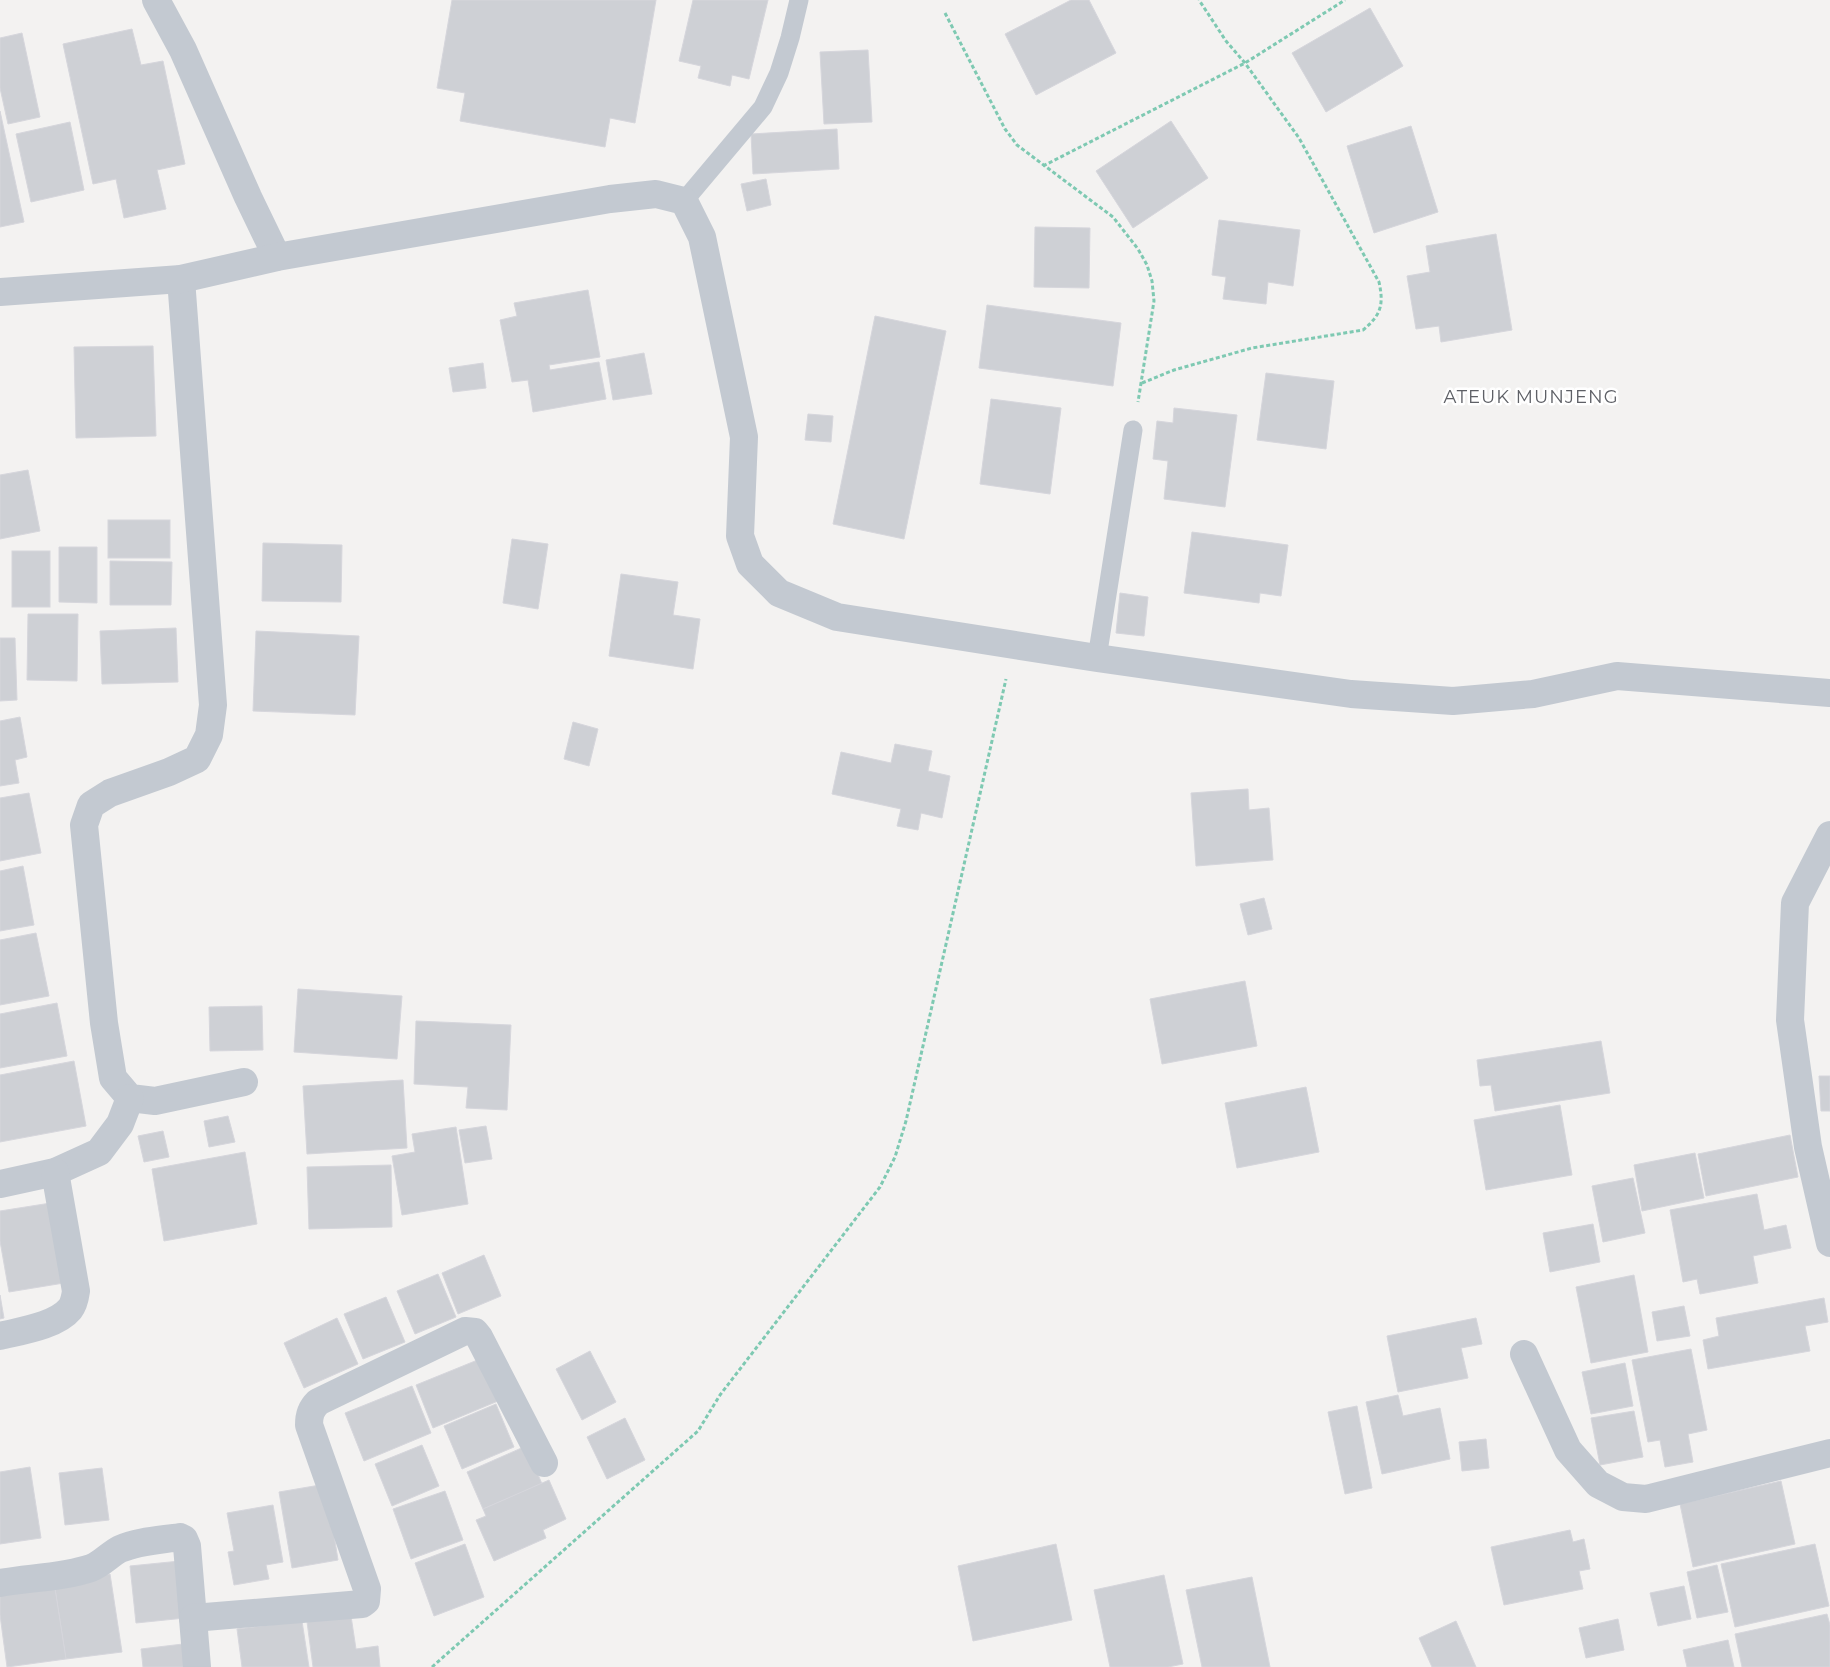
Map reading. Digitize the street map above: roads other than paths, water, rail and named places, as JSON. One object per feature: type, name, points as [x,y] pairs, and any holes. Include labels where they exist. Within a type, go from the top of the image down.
[{"type":"street","points":[[156,0],[183,50],[248,197],[277,257]]},
{"type":"street","points":[[0,292],[181,279],[277,257],[610,198],[656,194],[684,201],[702,237],[744,437],[740,536],[750,564],[778,593],[838,617],[1097,658],[1351,694],[1453,701],[1533,694],[1617,676],[1830,692]]},
{"type":"street","points":[[181,279],[213,705],[209,735],[197,759],[169,772],[110,793],[91,805],[84,825],[104,1023],[114,1078],[130,1098],[155,1101],[244,1082]]},
{"type":"street","points":[[1830,835],[1795,903],[1790,1020],[1808,1147],[1830,1243]]},
{"type":"street","points":[[0,1184],[55,1172],[100,1152],[120,1124],[130,1098]]},
{"type":"street","points":[[0,1336],[32,1328],[63,1316],[75,1301],[76,1291],[55,1172]]},
{"type":"street","points":[[193,1618],[362,1604],[366,1602],[367,1590],[309,1425],[312,1408],[318,1402],[465,1331],[475,1332],[479,1337],[544,1464]]},
{"type":"street","points":[[1524,1354],[1568,1450],[1598,1484],[1623,1497],[1646,1499],[1830,1453]]},
{"type":"street","points":[[0,1582],[80,1571],[93,1567],[108,1559],[118,1550],[131,1545],[180,1537],[184,1539],[187,1546],[198,1667]]},
{"type":"lane","points":[[684,201],[763,106],[780,73],[799,0]]},
{"type":"lane","points":[[1097,658],[1133,430]]},
{"type":"district","name":"ATEUK MUNJENG","points":[[1531,397]]}]
